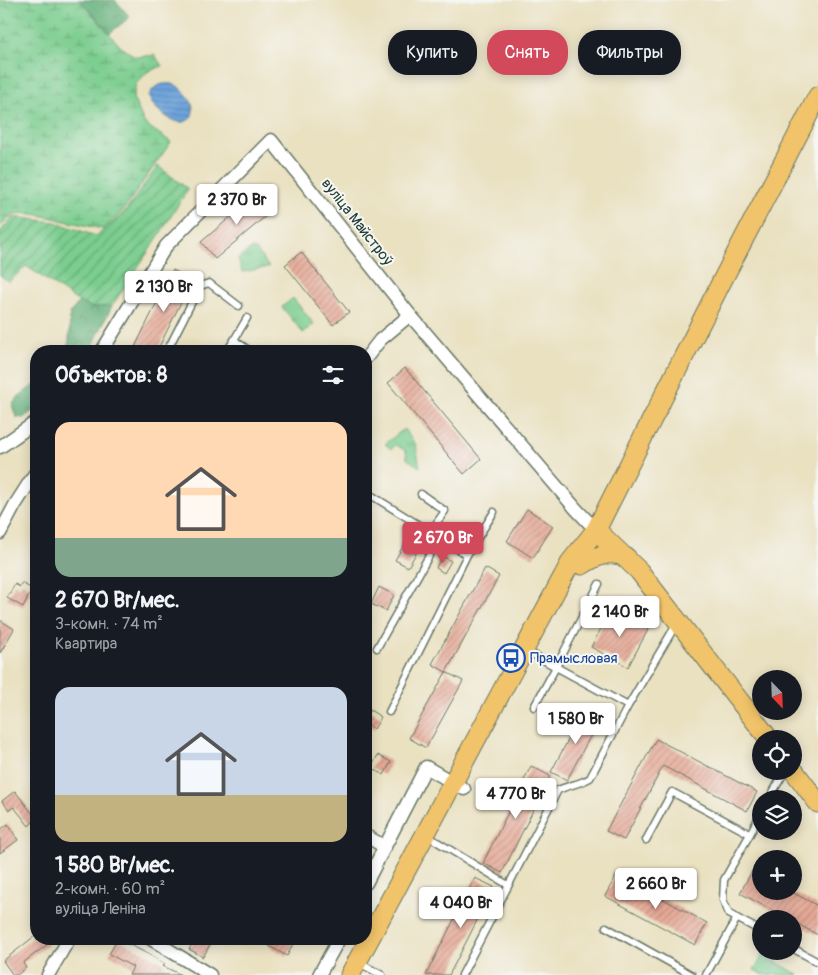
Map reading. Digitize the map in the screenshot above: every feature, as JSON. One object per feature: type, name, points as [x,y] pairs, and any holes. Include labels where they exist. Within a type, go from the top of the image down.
[{"type":"main road","points":[[364,971],[430,838],[528,652],[572,560],[596,530],[818,96]]},
{"type":"main road","points":[[596,530],[627,558],[639,572],[762,730]]},
{"type":"main road","points":[[528,652],[582,565],[593,545],[596,530]]},
{"type":"main road","points":[[582,565],[601,555],[614,554],[627,558]]},
{"type":"main road","points":[[801,780],[818,803]]},
{"type":"street","name":"вуліца Майстроў","points":[[106,345],[166,246],[271,140],[410,315],[596,530]]},
{"type":"street","points":[[372,350],[380,340],[410,315]]},
{"type":"street","points":[[0,447],[30,426]]},
{"type":"street","points":[[0,533],[30,481]]},
{"type":"street","points":[[372,872],[426,767],[458,786]]},
{"type":"street","points":[[372,839],[385,847]]},
{"type":"street","points":[[48,975],[66,945]]},
{"type":"street","points":[[161,945],[210,975]]},
{"type":"street","points":[[319,975],[336,945]]},
{"type":"lane","points":[[169,345],[200,286],[209,283],[239,306]]},
{"type":"lane","points":[[231,345],[247,318]]},
{"type":"lane","points":[[234,340],[241,345]]},
{"type":"lane","points":[[421,494],[445,511],[430,532]]},
{"type":"lane","points":[[372,496],[467,555]]},
{"type":"lane","points":[[389,712],[467,555],[494,512]]},
{"type":"lane","points":[[377,648],[440,538]]},
{"type":"lane","points":[[534,707],[599,584]]},
{"type":"lane","points":[[462,975],[558,790],[569,785],[582,784],[590,778],[628,706],[678,622]]},
{"type":"lane","points":[[528,652],[628,706]]},
{"type":"lane","points":[[646,840],[672,792],[750,834]]},
{"type":"lane","points":[[752,830],[724,880],[723,900],[729,914],[752,926]]},
{"type":"lane","points":[[430,838],[508,885]]},
{"type":"lane","points":[[706,975],[737,918]]},
{"type":"lane","points":[[606,927],[692,975]]},
{"type":"lane","points":[[802,953],[818,962]]},
{"type":"green space","points":[[0,0],[80,0],[120,46],[136,57],[155,55],[162,66],[147,72],[136,84],[133,98],[145,124],[171,142],[122,212],[103,229],[21,213],[12,214],[0,227]]},
{"type":"green space","points":[[80,0],[115,0],[130,17],[110,33]]},
{"type":"green space","points":[[158,166],[188,189],[112,306],[91,307],[79,302],[26,266],[9,282],[0,275],[0,232],[13,217],[55,222],[96,236],[124,213]]},
{"type":"green space","points":[[251,249],[256,250],[269,267],[242,271],[238,259]]},
{"type":"green space","points":[[293,298],[314,324],[303,333],[282,307]]},
{"type":"green space","points":[[79,302],[91,307],[112,306],[93,345],[68,345],[70,313]]},
{"type":"green space","points":[[30,388],[30,413],[23,418],[16,417],[12,405],[20,395]]},
{"type":"green space","points":[[404,429],[416,445],[420,467],[407,459],[406,451],[396,445],[391,449],[385,444]]},
{"type":"green space","points":[[760,960],[773,960],[799,975],[763,975],[754,970]]},
{"type":"water","points":[[163,84],[176,86],[187,95],[193,108],[193,114],[186,121],[174,121],[164,115],[154,105],[149,96],[151,91]]},
{"type":"building","points":[[259,193],[273,210],[215,259],[201,242]]},
{"type":"building","points":[[301,252],[349,312],[333,325],[285,265]]},
{"type":"building","points":[[173,270],[192,280],[160,345],[136,345]]},
{"type":"building","points":[[405,368],[481,459],[464,474],[388,383]]},
{"type":"building","points":[[527,509],[553,526],[533,558],[507,541]]},
{"type":"building","points":[[405,543],[418,550],[408,567],[395,560]]},
{"type":"building","points":[[442,556],[451,561],[444,573],[436,568]]},
{"type":"building","points":[[485,568],[499,576],[446,672],[432,664]]},
{"type":"building","points":[[22,583],[30,588],[30,593],[23,607],[7,598],[15,584],[20,587]]},
{"type":"building","points":[[379,587],[394,595],[386,611],[372,604]]},
{"type":"building","points":[[612,608],[649,628],[628,667],[591,647]]},
{"type":"building","points":[[0,620],[14,629],[0,653]]},
{"type":"building","points":[[446,672],[463,681],[426,748],[409,738]]},
{"type":"building","points":[[584,710],[600,718],[567,780],[551,772]]},
{"type":"building","points":[[372,711],[381,717],[374,729],[372,728]]},
{"type":"building","points":[[656,739],[753,790],[752,802],[747,811],[663,766],[624,840],[606,831]]},
{"type":"building","points":[[378,755],[391,762],[384,775],[372,769]]},
{"type":"building","points":[[531,766],[550,776],[502,873],[483,863]]},
{"type":"building","points":[[15,791],[30,810],[29,826],[14,807],[9,810],[2,801]]},
{"type":"building","points":[[8,824],[18,840],[0,853],[0,830]]},
{"type":"building","points":[[752,871],[752,900],[740,893]]},
{"type":"building","points":[[617,874],[707,923],[695,945],[605,896]]},
{"type":"building","points":[[475,878],[494,887],[449,975],[426,975]]},
{"type":"building","points":[[802,897],[818,906],[818,935],[802,926],[802,910],[771,910],[753,900],[802,900]]},
{"type":"building","points":[[30,940],[30,945],[47,945],[23,963],[26,968],[17,975],[13,975],[3,961]]},
{"type":"building","points":[[114,945],[130,945],[150,955],[165,964],[163,966],[181,975],[129,975],[133,967],[109,954]]},
{"type":"building","points":[[192,945],[210,945],[203,957],[189,949]]},
{"type":"building","points":[[270,945],[292,945],[287,956]]},
{"type":"place","name":"Прамысловая","points":[[511,658]]}]
